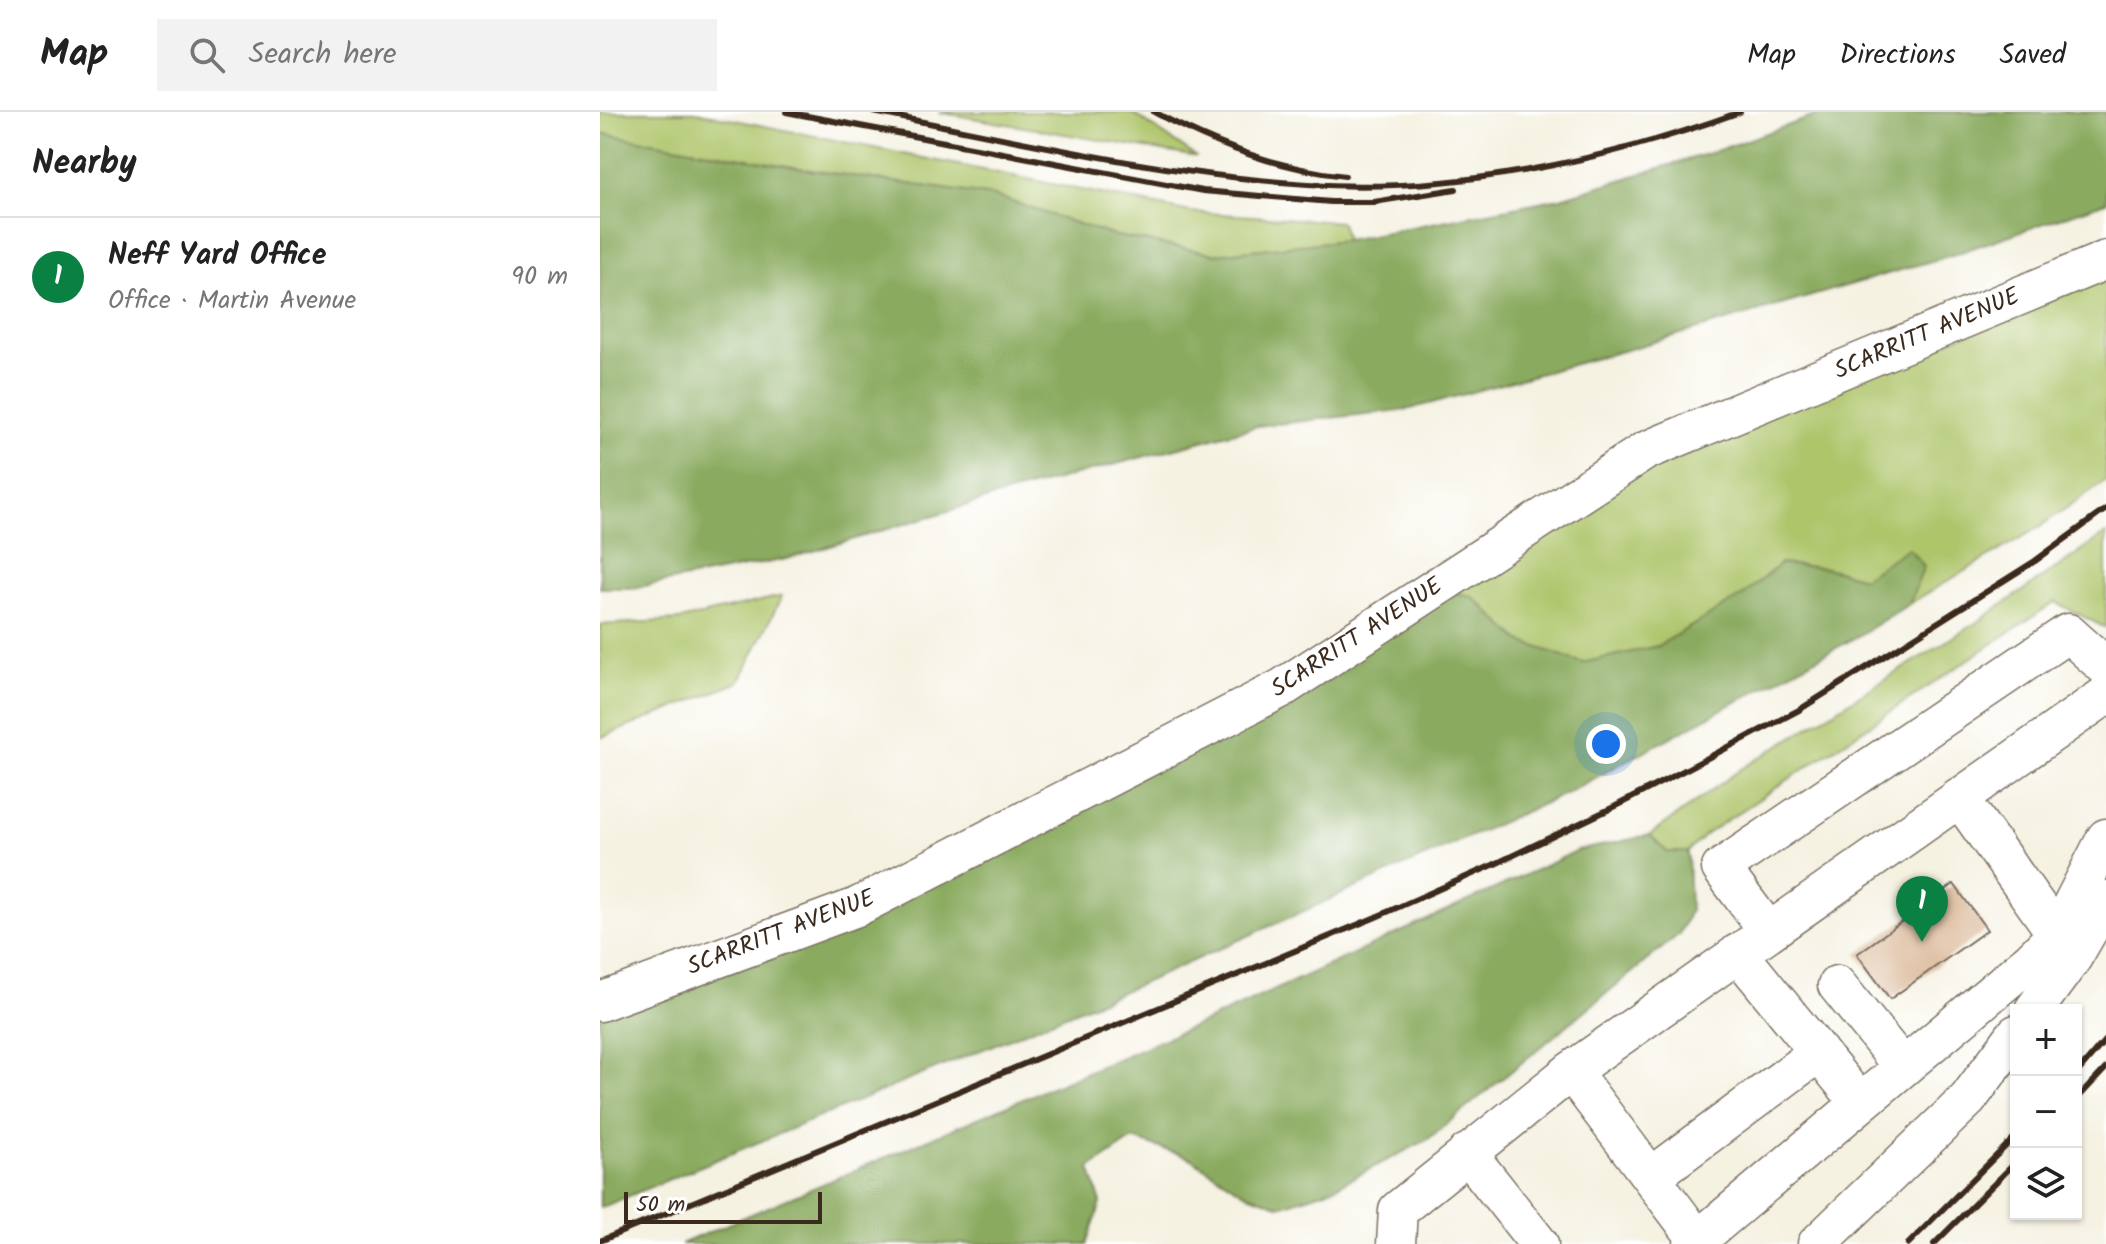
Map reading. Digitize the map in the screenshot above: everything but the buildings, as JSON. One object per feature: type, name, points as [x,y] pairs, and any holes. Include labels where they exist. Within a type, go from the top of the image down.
[{"type":"street","name":"SCARRITT AVENUE","points":[[600,1002],[857,907],[1282,688],[1645,451],[2106,260]]},
{"type":"street","points":[[1860,1103],[1819,1052],[1753,942],[1721,868],[2068,633],[2106,667]]},
{"type":"street","points":[[1396,1244],[1398,1210],[1571,1071],[2106,695]]},
{"type":"street","points":[[1959,797],[2065,946]]},
{"type":"street","points":[[2037,1004],[2065,946],[2106,838]]},
{"type":"street","points":[[1571,1071],[1697,1243],[2031,960],[2065,946],[2106,900]]},
{"type":"street","points":[[1837,985],[1903,1067]]},
{"type":"street","points":[[1817,1244],[1968,1099],[2010,1042]]},
{"type":"street","points":[[1651,1177],[1819,1052]]},
{"type":"street","points":[[1467,1153],[1539,1244]]},
{"type":"green space","points":[[600,112],[695,112],[1191,212],[1341,222],[1346,240],[1215,254],[1111,235],[994,196],[816,171],[600,133]]},
{"type":"green space","points":[[938,112],[1131,112],[1197,157]]},
{"type":"green space","points":[[1826,112],[2106,112],[2106,202],[1952,255],[1410,409],[1258,426],[1012,492],[787,559],[634,588],[600,588],[600,133],[816,171],[994,196],[1111,235],[1215,254],[1346,240],[1560,198],[1713,152]]},
{"type":"green space","points":[[2106,278],[2106,480],[2041,526],[1909,604],[1924,566],[1863,578],[1826,568],[1780,564],[1742,596],[1658,646],[1582,663],[1520,641],[1472,596],[1432,588],[1575,490]]},
{"type":"green space","points":[[2106,534],[2106,628],[2055,602],[1705,835],[1688,852],[1667,852],[1650,835],[1741,769],[1979,621]]},
{"type":"green space","points":[[1908,548],[1924,566],[1909,604],[1853,639],[1567,793],[1150,980],[600,1208],[600,1003],[1213,729],[1432,588],[1472,596],[1520,641],[1582,663],[1658,646],[1742,596],[1780,564],[1826,568],[1863,578]]},
{"type":"green space","points":[[782,596],[739,682],[600,738],[600,625],[680,620]]},
{"type":"green space","points":[[1650,835],[1667,852],[1688,852],[1690,911],[1679,934],[1427,1140],[1329,1190],[1280,1206],[1243,1192],[1188,1157],[1133,1139],[1090,1168],[1101,1203],[1087,1244],[681,1244],[1209,1020],[1577,851]]},
{"type":"railway","points":[[786,112],[1203,191],[1331,202],[1374,202],[1456,189]]},
{"type":"railway","points":[[873,112],[1144,165],[1253,179],[1362,186],[1472,179],[1527,170],[1636,145],[1740,112]]},
{"type":"railway","points":[[1154,112],[1199,135],[1246,153],[1295,168],[1345,176]]},
{"type":"railway","points":[[600,1241],[1376,917],[1616,806],[1799,710],[2035,561],[2106,509]]},
{"type":"railway","points":[[2082,1067],[2106,1039]]},
{"type":"railway","points":[[2082,1094],[2106,1068]]},
{"type":"railway","points":[[1908,1244],[2010,1142]]},
{"type":"railway","points":[[1934,1244],[2010,1168]]},
{"type":"place","name":"Neff Yard Office","points":[[1922,942]]}]
